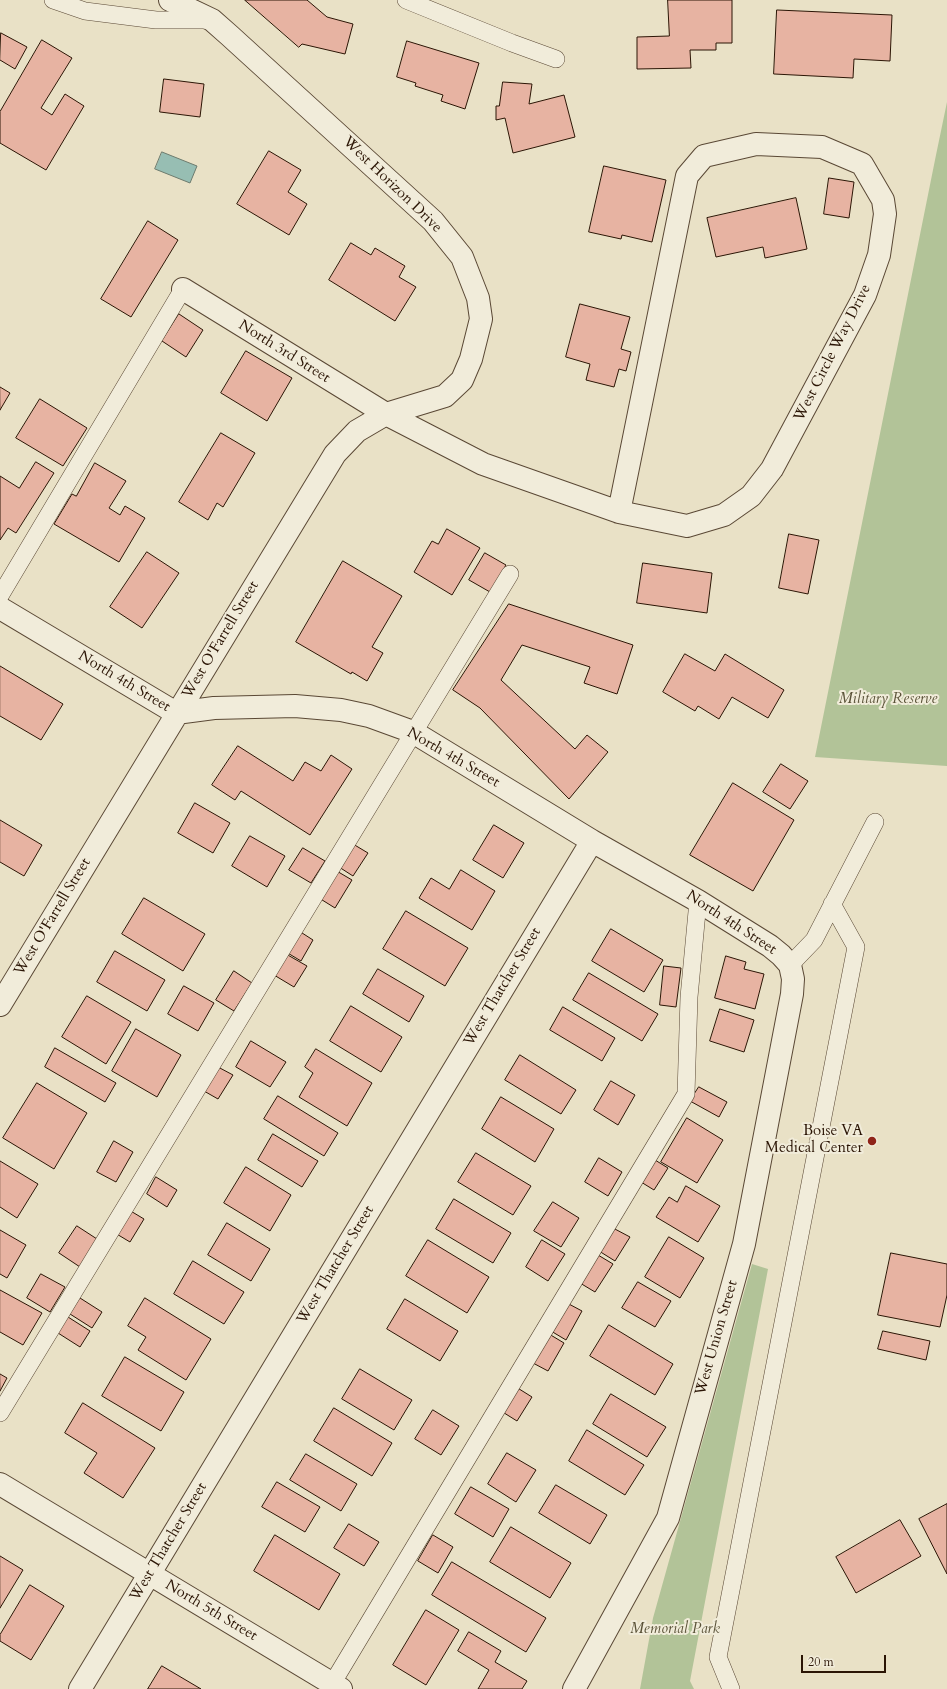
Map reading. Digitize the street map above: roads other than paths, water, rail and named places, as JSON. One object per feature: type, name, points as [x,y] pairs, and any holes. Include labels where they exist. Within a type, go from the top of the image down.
[{"type":"street","name":"West Horizon Drive","points":[[170,0],[212,20],[433,221],[462,257],[478,298],[481,319],[471,359],[462,380],[445,396],[386,414]]},
{"type":"street","name":"West Circle Way Drive","points":[[386,414],[483,464],[619,512],[687,526],[724,516],[751,496],[772,469],[866,295],[879,255],[885,214],[883,200],[862,164],[822,147],[756,144],[704,156],[687,176],[619,512]]},
{"type":"street","name":"North 3rd Street","points":[[183,289],[386,414]]},
{"type":"street","name":"West O'Farrell Street","points":[[0,1005],[176,713],[335,454],[357,431],[386,414]]},
{"type":"street","name":"North 4th Street","points":[[0,608],[176,713],[214,708],[303,706],[341,710],[369,716],[413,732],[592,841],[698,901],[770,946],[790,965]]},
{"type":"street","name":"West Thatcher Street","points":[[80,1689],[592,841]]},
{"type":"street","name":"West Union Street","points":[[574,1689],[668,1518],[744,1244],[792,994],[793,979],[790,965]]},
{"type":"street","name":"North 5th Street","points":[[0,1484],[336,1687]]},
{"type":"lane","points":[[53,0],[100,13],[156,20],[212,20]]},
{"type":"lane","points":[[406,0],[512,43],[556,59]]},
{"type":"lane","points":[[0,596],[183,289]]},
{"type":"lane","points":[[0,1413],[510,574]]},
{"type":"lane","points":[[790,965],[814,940],[875,822]]},
{"type":"lane","points":[[336,1687],[686,1094],[689,997],[698,901]]},
{"type":"lane","points":[[731,1689],[718,1657],[856,946],[832,904]]},
{"type":"water","points":[[162,152],[197,166],[190,183],[155,169]]},
{"type":"place","name":"Boise VA Medical Center","points":[[872,1141]]},
{"type":"park label","name":"Military Reserve","points":[[888,700]]},
{"type":"park label","name":"Memorial Park","points":[[675,1630]]}]
